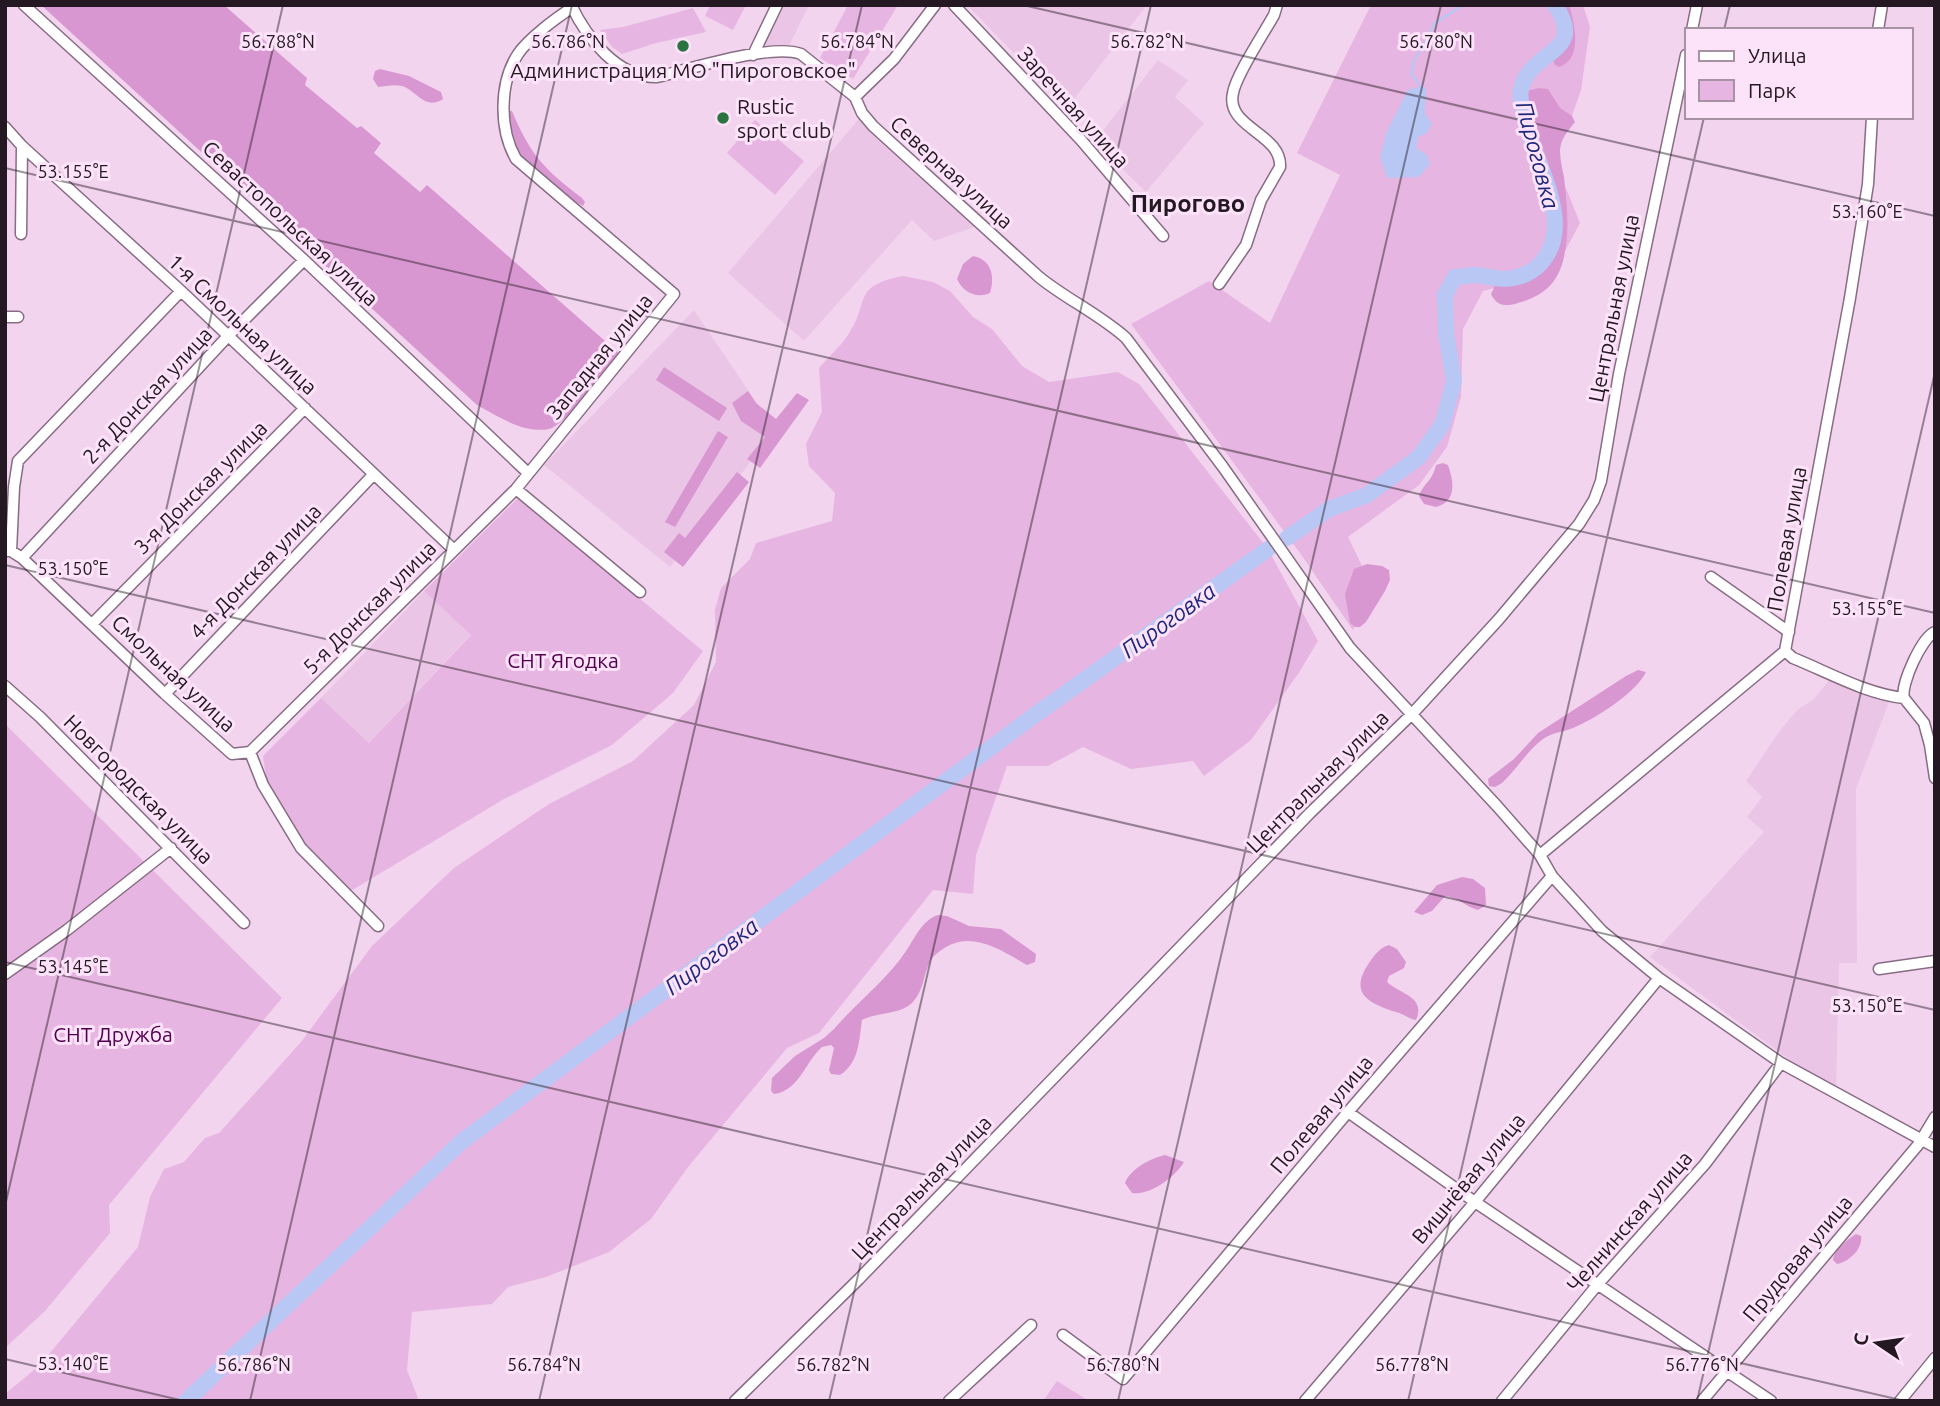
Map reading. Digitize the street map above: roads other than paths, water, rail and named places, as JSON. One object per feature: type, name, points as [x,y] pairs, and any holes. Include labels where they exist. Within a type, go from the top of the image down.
[{"type":"street","name":"Севастопольская улица","points":[[24,5],[304,260],[528,473]]},
{"type":"street","points":[[753,55],[778,5]]},
{"type":"street","points":[[855,97],[894,59],[935,5]]},
{"type":"street","name":"Заречная улица","points":[[954,5],[1081,140],[1163,236]]},
{"type":"street","points":[[1219,284],[1246,245],[1261,200],[1280,167],[1276,148],[1238,117],[1232,101],[1235,87],[1277,5]]},
{"type":"street","points":[[1692,28],[1698,5]]},
{"type":"street","points":[[1878,28],[1882,5]]},
{"type":"street","name":"Северная улица","points":[[572,7],[600,48],[614,62],[642,76],[657,77],[753,55],[792,50],[801,54],[855,97],[862,113],[873,126],[1039,276],[1061,295],[1113,326],[1126,338],[1223,467],[1350,648],[1413,713],[1540,855],[1552,876],[1602,931],[1659,978],[1781,1063],[1935,1147]]},
{"type":"street","name":"Западная улица","points":[[516,489],[674,294],[516,159],[510,147],[506,134],[505,95],[509,74],[518,54],[572,7]]},
{"type":"street","name":"Центральная улица","points":[[735,1401],[859,1279],[1291,833],[1413,713],[1499,619],[1579,524],[1594,500],[1601,481],[1619,374],[1685,60]]},
{"type":"street","name":"Полевая улица","points":[[1786,651],[1852,286],[1868,184],[1872,119]]},
{"type":"street","name":"1-я Смольная улица","points":[[5,127],[22,146],[181,291],[454,550]]},
{"type":"street","points":[[21,234],[22,146]]},
{"type":"street","name":"2-я Донская улица","points":[[22,558],[228,336],[304,260]]},
{"type":"street","points":[[8,551],[18,461],[181,291]]},
{"type":"street","points":[[5,317],[18,317]]},
{"type":"street","name":"3-я Донская улица","points":[[92,624],[305,408]]},
{"type":"street","name":"4-я Донская улица","points":[[165,694],[373,475]]},
{"type":"street","points":[[516,489],[640,592]]},
{"type":"street","name":"5-я Донская улица","points":[[250,752],[516,489]]},
{"type":"street","name":"Смольная улица","points":[[8,551],[22,558],[232,754],[250,752],[263,785],[301,848],[377,926]]},
{"type":"street","points":[[1711,577],[1789,632]]},
{"type":"street","points":[[1935,632],[1927,635],[1922,643],[1902,689],[1904,698],[1924,723],[1935,778]]},
{"type":"street","points":[[1540,855],[1786,651],[1793,658],[1879,692],[1904,698]]},
{"type":"street","name":"Новгородская улица","points":[[5,686],[40,717],[244,923]]},
{"type":"street","points":[[5,974],[171,848]]},
{"type":"street","name":"Полевая улица","points":[[1063,1335],[1124,1379],[1348,1112],[1552,876]]},
{"type":"street","points":[[1879,969],[1935,961]]},
{"type":"street","name":"Вишнёвая улица","points":[[1305,1401],[1475,1202],[1659,978]]},
{"type":"street","name":"Челнинская улица","points":[[1502,1401],[1598,1284],[1705,1164],[1781,1063]]},
{"type":"street","points":[[1348,1112],[1475,1202],[1771,1401]]},
{"type":"street","name":"Прудовая улица","points":[[1702,1401],[1921,1140],[1935,1117]]},
{"type":"street","points":[[949,1401],[1031,1325]]},
{"type":"street","points":[[1900,1401],[1935,1358]]},
{"type":"water","points":[[1421,86],[1426,88],[1425,114],[1432,124],[1427,133],[1418,137],[1416,148],[1427,155],[1430,164],[1419,177],[1387,178],[1380,157],[1387,131],[1408,90]]},
{"type":"waterway","points":[[1421,86],[1411,74],[1414,61],[1435,23],[1463,5]]},
{"type":"waterway","name":"Пироговка","points":[[1287,538],[1329,509],[1367,495],[1419,457],[1442,425],[1454,381],[1446,333],[1445,295],[1455,277],[1476,275],[1509,279],[1521,276],[1538,266],[1551,247],[1555,228],[1553,209],[1527,129],[1520,95],[1526,77],[1534,66],[1561,43],[1565,34],[1564,21],[1555,5]]},
{"type":"waterway","name":"Пироговка","points":[[186,1401],[461,1142],[1032,717],[1268,549]]},
{"type":"place","name":"Администрация МО \"Пироговское\"","points":[[683,46]]},
{"type":"place","name":"Rustic sport club","points":[[723,118]]},
{"type":"district","name":"Пирогово","points":[[1188,203]]},
{"type":"park label","name":"СНТ Ягодка","points":[[563,660]]},
{"type":"park label","name":"СНТ Дружба","points":[[113,1034]]}]
